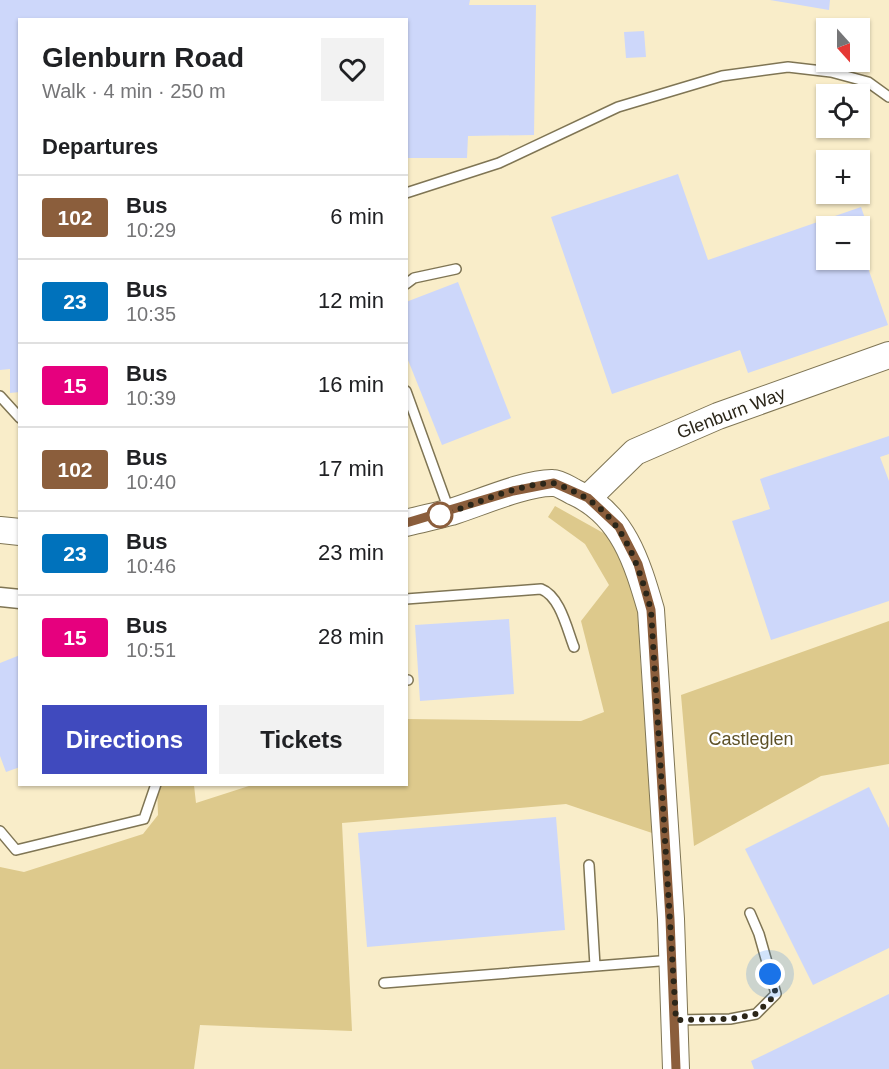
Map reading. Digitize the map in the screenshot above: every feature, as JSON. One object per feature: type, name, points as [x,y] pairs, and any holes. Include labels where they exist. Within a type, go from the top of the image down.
[{"type":"street","name":"Glenburn Way","points":[[588,498],[635,452],[718,416],[889,355]]},
{"type":"street","points":[[408,522],[513,491],[554,483],[588,498],[619,527],[638,564],[651,610],[676,1020],[676,1069]]},
{"type":"street","points":[[0,530],[18,532]]},
{"type":"street","points":[[0,597],[18,599]]},
{"type":"lane","points":[[408,192],[499,163],[618,107],[722,76],[788,68],[831,72],[868,82],[889,97]]},
{"type":"lane","points":[[408,282],[414,278],[456,269]]},
{"type":"lane","points":[[0,396],[18,416]]},
{"type":"lane","points":[[408,397],[449,512]]},
{"type":"lane","points":[[408,599],[541,589],[548,591],[554,600],[574,646]]},
{"type":"lane","points":[[0,831],[16,850],[144,819],[155,786]]},
{"type":"lane","points":[[589,865],[595,966]]},
{"type":"lane","points":[[676,1020],[730,1019],[756,1014],[776,994],[759,934],[750,913]]},
{"type":"lane","points":[[384,983],[672,960]]},
{"type":"green space","points":[[555,506],[607,535],[638,593],[640,657],[655,834],[566,804],[342,823],[352,1031],[200,1025],[194,1069],[0,1069],[0,867],[24,872],[143,834],[158,815],[157,786],[194,786],[196,803],[249,786],[408,786],[408,719],[581,721],[604,712],[581,621],[609,585],[585,544],[548,517]]},
{"type":"green space","name":"Castleglen","points":[[889,621],[889,764],[821,776],[694,846],[681,695]]},
{"type":"building","points":[[0,0],[470,0],[469,5],[536,5],[534,135],[468,136],[467,158],[408,158],[408,18],[18,18],[18,392],[10,393],[10,369],[0,370]]},
{"type":"building","points":[[770,0],[830,0],[829,10]]},
{"type":"building","points":[[644,31],[646,57],[626,58],[624,32]]},
{"type":"building","points":[[678,174],[708,260],[816,223],[816,270],[869,270],[888,325],[748,373],[740,350],[612,394],[551,217]]},
{"type":"building","points":[[861,207],[864,216],[835,216]]},
{"type":"building","points":[[458,282],[511,418],[442,445],[408,360],[408,301]]},
{"type":"building","points":[[889,436],[889,454],[880,457],[889,481],[889,601],[771,640],[732,521],[770,509],[760,479]]},
{"type":"building","points":[[509,619],[514,694],[420,701],[415,625]]},
{"type":"building","points":[[18,656],[18,768],[6,772],[0,756],[0,663]]},
{"type":"building","points":[[869,787],[889,828],[889,948],[813,985],[745,849]]},
{"type":"building","points":[[556,817],[565,930],[367,947],[358,833]]},
{"type":"building","points":[[889,994],[889,1069],[754,1069],[751,1061]]},
{"type":"bus line","name":"102","points":[[408,523],[513,491],[554,483],[588,498],[606,513],[619,527],[638,564],[651,610],[676,1020],[676,1069]]},
{"type":"route","points":[[440,515],[513,491],[554,483],[588,498],[619,527],[638,564],[651,610],[676,1020],[730,1019],[756,1014],[776,994],[770,974]]}]
